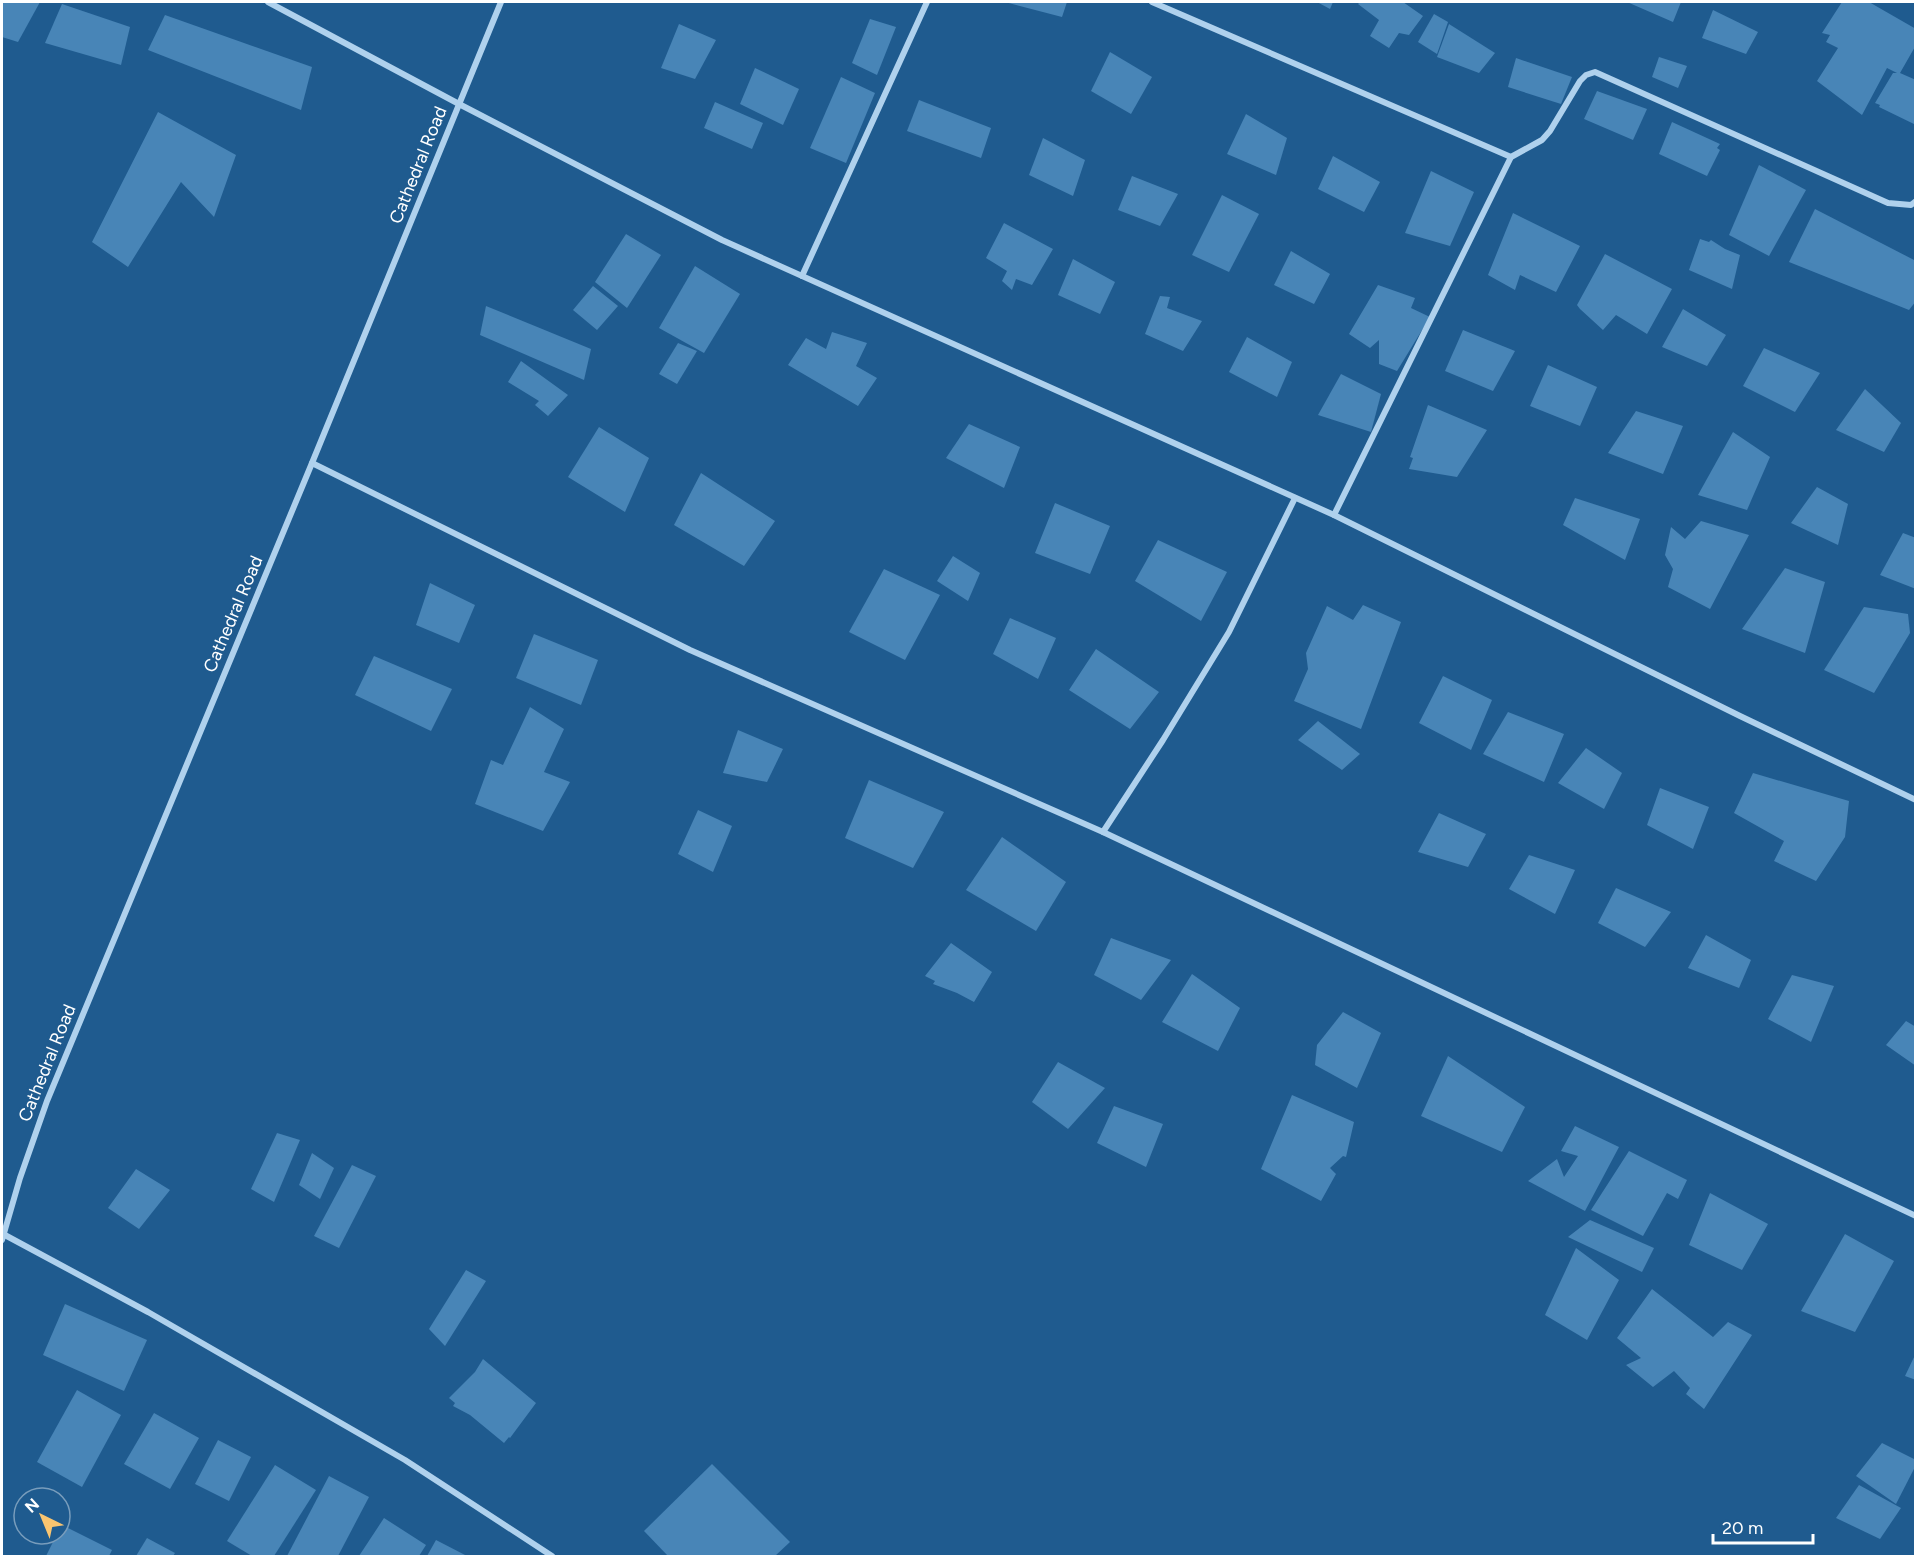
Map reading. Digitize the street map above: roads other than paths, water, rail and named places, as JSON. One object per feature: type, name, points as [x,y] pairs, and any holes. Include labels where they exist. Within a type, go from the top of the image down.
[{"type":"street","points":[[268,2],[722,240],[1334,515],[1740,716],[1916,800]]},
{"type":"street","name":"Cathedral Road","points":[[2,1237],[46,1101],[501,2]]},
{"type":"street","points":[[802,276],[927,2]]},
{"type":"street","points":[[1152,2],[1511,157]]},
{"type":"street","points":[[1334,515],[1511,157],[1542,140],[1586,75],[1595,72],[1888,203],[1911,205],[1916,201]]},
{"type":"street","points":[[312,463],[690,650],[1103,832],[1916,1216]]},
{"type":"street","points":[[1103,832],[1229,632],[1295,498]]},
{"type":"street","points":[[2,1237],[147,1312],[405,1460],[552,1557]]}]
